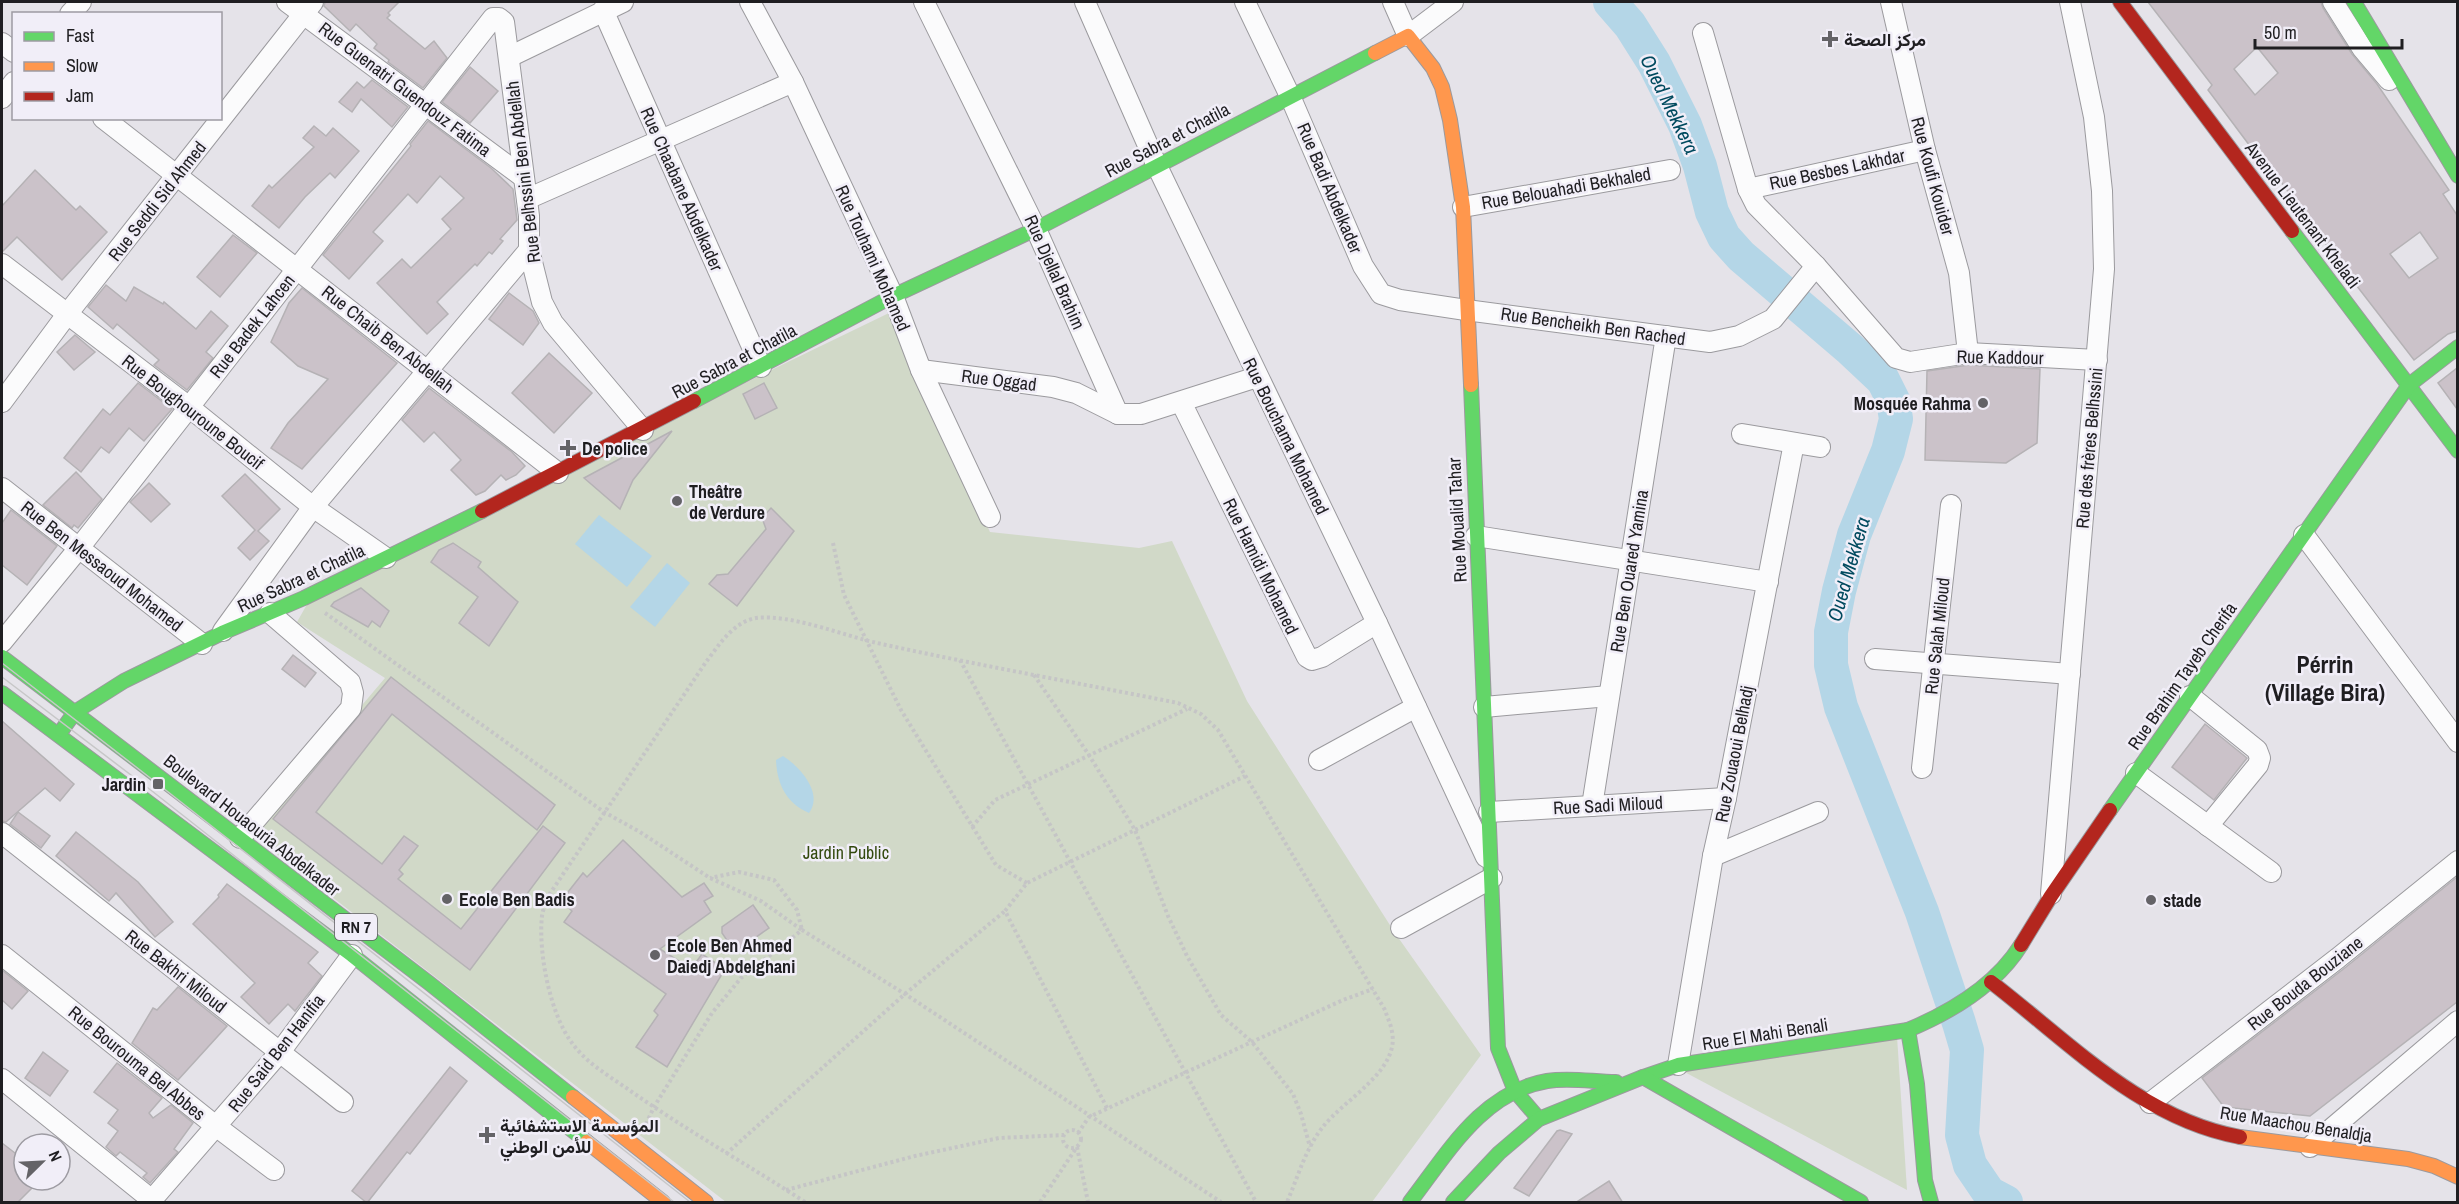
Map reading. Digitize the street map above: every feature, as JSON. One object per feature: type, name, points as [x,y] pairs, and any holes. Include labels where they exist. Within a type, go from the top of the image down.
[{"type":"main road","name":"Avenue Lieutenant Kheladi","points":[[2120,2],[2457,450]]},
{"type":"main road","points":[[2354,2],[2457,176]]},
{"type":"main road","name":"Rue Sabra et Chatila","points":[[75,712],[124,681],[222,633],[304,598],[558,473],[893,296],[1036,230],[1408,36]]},
{"type":"main road","name":"Rue Moualid Tahar","points":[[1408,36],[1426,56],[1440,82],[1463,207],[1492,873],[1495,1015],[1498,1048],[1515,1091],[1539,1119]]},
{"type":"main road","name":"Rue Brahim Tayeb Cherifa","points":[[1925,1023],[1988,985],[2013,958],[2051,896],[2136,773],[2409,385],[2457,347]]},
{"type":"main road","name":"Boulevard Houaouria Abdelkader","points":[[2,657],[429,983],[706,1203]]},
{"type":"main road","name":"RN 7","points":[[2,693],[351,955],[663,1203]]},
{"type":"main road","points":[[59,734],[75,712]]},
{"type":"main road","name":"Rue Maachou Benaldja","points":[[1988,985],[2022,1005],[2095,1068],[2150,1104],[2187,1122],[2229,1135],[2400,1158],[2429,1164],[2457,1177]]},
{"type":"main road","name":"Rue El Mahi Benali","points":[[1453,1203],[1499,1153],[1539,1119],[1636,1080],[1678,1065],[1908,1030],[1925,1023]]},
{"type":"main road","points":[[1908,1030],[1917,1084],[1922,1159],[1932,1203]]},
{"type":"main road","points":[[1413,1202],[1456,1142],[1486,1108],[1515,1091],[1547,1082],[1636,1080],[1861,1203]]},
{"type":"main road","points":[[1922,1159],[1932,1173],[1946,1203]]},
{"type":"street","name":"Rue Guenatri Guendouz Fatima","points":[[287,2],[308,8],[426,105],[523,177]]},
{"type":"street","points":[[509,57],[623,2]]},
{"type":"street","name":"Rue Touhami Mohamed","points":[[750,2],[793,81],[893,296],[921,370],[990,517]]},
{"type":"street","name":"Rue Djellal Brahim","points":[[924,2],[1036,230],[1118,414]]},
{"type":"street","name":"Rue Bouchama Mohamed","points":[[1085,2],[1157,166],[1377,623],[1492,873]]},
{"type":"street","name":"Rue Badi Abdelkader","points":[[1245,2],[1290,96],[1364,266],[1381,294],[1400,300],[1466,309]]},
{"type":"street","points":[[1394,2],[1408,36],[1453,2]]},
{"type":"street","name":"Rue Koufi Kouider","points":[[1891,2],[1925,150],[1959,273],[1968,353]]},
{"type":"street","name":"Rue des frères Belhssini","points":[[2051,896],[2104,269],[2102,191],[2094,117],[2070,2]]},
{"type":"street","points":[[2333,2],[2362,48],[2424,122]]},
{"type":"street","name":"Rue Seddi Sid Ahmed","points":[[222,118],[308,8]]},
{"type":"street","name":"Rue Chaabane Abdelkader","points":[[603,10],[761,367]]},
{"type":"street","name":"Rue Badek Lahcen","points":[[2,642],[80,548],[489,21],[499,18],[504,22]]},
{"type":"street","name":"Rue Belhssini Ben Abdellah","points":[[504,22],[527,199],[529,250],[542,302],[553,323],[643,430]]},
{"type":"street","points":[[1703,33],[1748,189],[1756,205],[1810,273]]},
{"type":"street","points":[[527,199],[793,81]]},
{"type":"street","points":[[2,98],[12,85]]},
{"type":"street","name":"Rue Chaib Ben Abdellah","points":[[106,120],[297,267],[558,473]]},
{"type":"street","name":"Rue Seddi Sid Ahmed","points":[[2,402],[68,313],[221,120]]},
{"type":"street","name":"Rue Besbes Lakhdar","points":[[1748,189],[1925,150]]},
{"type":"street","name":"Rue Belouahadi Bekhaled","points":[[1463,207],[1670,170]]},
{"type":"street","points":[[222,633],[313,507],[529,250]]},
{"type":"street","name":"Rue Boughouroune Boucif","points":[[2,264],[189,407],[313,507],[386,558]]},
{"type":"street","name":"Rue Kaddour","points":[[1810,273],[1896,358],[1904,361],[1968,353],[2097,360]]},
{"type":"street","name":"Rue Bencheikh Ben Rached","points":[[1466,309],[1720,341],[1739,336],[1773,319],[1810,273]]},
{"type":"street","name":"Rue Ben Ouared Yamina","points":[[1592,806],[1666,336]]},
{"type":"street","name":"Rue Oggad","points":[[921,370],[1044,385],[1076,393],[1118,414]]},
{"type":"street","points":[[1118,414],[1141,414],[1257,377]]},
{"type":"street","name":"Rue Hamidi Mohamed","points":[[1181,402],[1307,657],[1312,660],[1322,657],[1377,623]]},
{"type":"street","points":[[1742,434],[1820,447]]},
{"type":"street","name":"Rue Zouaoui Belhadj","points":[[1678,1065],[1713,856],[1794,444]]},
{"type":"street","name":"Rue Ben Messaoud Mohamed","points":[[2,488],[202,644]]},
{"type":"street","name":"Rue Salah Miloud","points":[[1922,768],[1951,505]]},
{"type":"street","points":[[2304,535],[2457,742]]},
{"type":"street","points":[[1476,536],[1768,582]]},
{"type":"street","points":[[240,838],[351,708],[354,693],[350,682],[270,613]]},
{"type":"street","points":[[1875,659],[2070,674]]},
{"type":"street","points":[[1484,707],[1609,696]]},
{"type":"street","points":[[2190,696],[2254,747],[2260,758],[2258,765],[2208,826]]},
{"type":"street","points":[[1319,760],[1416,707]]},
{"type":"street","points":[[2136,773],[2271,872]]},
{"type":"street","name":"Rue Sadi Miloud","points":[[1489,812],[1726,798]]},
{"type":"street","points":[[1713,856],[1818,812]]},
{"type":"street","name":"Rue Bakhri Miloud","points":[[6,836],[343,1102]]},
{"type":"street","name":"Rue Bouda Bouziane","points":[[2150,1104],[2338,958],[2457,861]]},
{"type":"street","points":[[1401,928],[1492,873]]},
{"type":"street","name":"Rue Bourouma Bel Abbes","points":[[2,955],[274,1170]]},
{"type":"street","name":"Rue Said Ben Hanifia","points":[[151,1201],[280,1052],[351,955]]},
{"type":"street","points":[[2310,1146],[2457,1021]]},
{"type":"street","points":[[2,1079],[151,1201]]},
{"type":"path","points":[[833,543],[844,595],[902,711],[996,865],[1027,883]]},
{"type":"path","points":[[304,598],[604,812],[640,832],[710,878],[760,901],[1221,1203]]},
{"type":"path","points":[[805,1203],[726,1154],[593,1065],[572,1043],[557,1017],[549,995],[542,928],[542,914],[549,894],[706,662],[725,637],[740,625],[755,618],[777,619],[960,660],[1178,704],[1201,714],[1218,730],[1373,989],[1385,1010],[1392,1032],[1393,1045],[1389,1060],[1378,1075],[1339,1108],[1321,1129],[1310,1147],[1287,1203]]},
{"type":"path","points":[[960,660],[1256,1203]]},
{"type":"path","points":[[1033,674],[1089,755],[1136,830],[1168,916],[1187,956],[1221,1015],[1252,1042],[1293,1094],[1310,1147]]},
{"type":"path","points":[[972,827],[995,800],[1188,708]]},
{"type":"path","points":[[726,1154],[905,994],[1005,911],[1027,883],[1245,776]]},
{"type":"path","points":[[710,878],[739,872],[774,880],[797,910],[802,930]]},
{"type":"path","points":[[1005,911],[1107,1108]]},
{"type":"path","points":[[636,1147],[654,1107],[712,1013],[741,978],[802,930]]},
{"type":"path","points":[[1078,1133],[1089,1117],[1107,1108],[1373,989]]},
{"type":"path","points":[[786,1190],[915,1155],[999,1138],[1064,1135],[1070,1131],[1078,1133]]},
{"type":"path","points":[[1040,1203],[1081,1140],[1078,1133]]},
{"type":"path","points":[[1064,1135],[1063,1141],[1068,1147],[1077,1147]]},
{"type":"path","points":[[1077,1147],[1088,1203]]},
{"type":"green space","name":"Jardin Public","points":[[889,313],[990,532],[1139,548],[1172,541],[1247,701],[1395,933],[1481,1055],[1372,1202],[726,1202],[252,835],[385,678],[297,622],[314,592]]},
{"type":"green space","points":[[1897,1036],[1907,1190],[1677,1068]]},
{"type":"water","points":[[599,515],[652,556],[627,587],[575,544]]},
{"type":"water","points":[[667,563],[690,583],[655,627],[630,607]]},
{"type":"water","points":[[783,756],[796,766],[812,789],[813,805],[809,813],[794,804],[784,792],[778,777],[776,760]]},
{"type":"building","points":[[325,2],[399,2],[388,13],[390,15],[387,18],[425,49],[434,41],[447,58],[423,88],[388,62],[389,60],[374,48],[377,44],[356,24],[350,31],[324,6]]},
{"type":"building","points":[[2148,2],[2321,2],[2352,54],[2377,84],[2449,190],[2443,194],[2457,215],[2457,331],[2448,334],[2414,360],[2343,268],[2253,143],[2250,146],[2208,90],[2212,85]],"holes":[[[2257,47],[2278,73],[2255,95],[2234,69]],[[2420,232],[2438,258],[2409,278],[2390,254]]]},
{"type":"building","points":[[470,67],[498,91],[470,123],[442,102]]},
{"type":"building","points":[[372,80],[408,107],[392,127],[361,99],[352,112],[339,102],[357,82],[364,88]]},
{"type":"building","points":[[428,121],[491,168],[513,189],[517,220],[500,239],[503,241],[492,254],[489,252],[477,266],[475,264],[437,302],[448,314],[427,334],[377,283],[402,259],[411,268],[451,229],[442,219],[464,198],[440,176],[417,203],[408,194],[373,232],[383,241],[349,279],[323,255],[411,146],[410,144]]},
{"type":"building","points":[[314,126],[326,136],[333,128],[359,151],[335,178],[330,173],[305,197],[279,228],[252,206],[269,185],[272,188],[314,147],[303,138]]},
{"type":"building","points":[[35,170],[76,210],[80,206],[107,232],[62,280],[17,237],[2,252],[2,206]]},
{"type":"building","points":[[233,235],[257,253],[220,297],[197,277]]},
{"type":"building","points":[[106,285],[126,301],[134,287],[163,304],[164,302],[196,329],[211,311],[228,326],[206,352],[213,358],[187,390],[154,365],[159,360],[117,324],[113,329],[88,307]]},
{"type":"building","points":[[302,288],[397,363],[302,469],[271,448],[288,423],[328,379],[298,366],[271,342],[289,303]]},
{"type":"building","points":[[509,293],[533,311],[539,323],[523,345],[489,319]]},
{"type":"building","points":[[75,335],[95,352],[74,370],[57,352]]},
{"type":"building","points":[[549,353],[592,393],[554,433],[512,393]]},
{"type":"building","name":"Mosquée Rahma","points":[[1969,365],[2040,369],[2037,443],[2006,463],[1925,460],[1927,371]]},
{"type":"building","points":[[2457,368],[2457,409],[2438,383]]},
{"type":"building","points":[[138,383],[172,409],[144,441],[129,428],[109,453],[101,447],[81,472],[64,458],[103,409],[110,415]]},
{"type":"building","points":[[764,383],[777,408],[755,419],[743,394]]},
{"type":"building","points":[[429,388],[512,452],[525,466],[516,475],[506,480],[501,475],[485,491],[476,495],[451,470],[461,460],[434,432],[424,442],[402,420]]},
{"type":"building","points":[[672,431],[633,480],[620,509],[584,478]]},
{"type":"building","points":[[76,472],[102,499],[78,528],[74,525],[72,528],[43,505]]},
{"type":"building","points":[[245,474],[280,509],[258,531],[269,541],[250,560],[238,548],[255,530],[222,496]]},
{"type":"building","points":[[149,483],[170,504],[151,522],[130,502]]},
{"type":"building","points":[[771,508],[794,531],[737,606],[709,584],[717,575],[728,574],[766,529],[762,518]]},
{"type":"building","points":[[11,510],[57,546],[27,585],[2,565],[2,523]]},
{"type":"building","points":[[453,543],[481,562],[478,567],[518,602],[489,646],[459,623],[478,597],[431,562],[439,550]]},
{"type":"building","points":[[361,588],[389,611],[380,627],[372,621],[368,627],[331,606],[334,602]]},
{"type":"building","points":[[293,655],[316,673],[305,687],[282,669]]},
{"type":"building","points":[[391,677],[555,805],[537,830],[392,714],[316,812],[382,864],[404,836],[418,846],[399,870],[403,874],[398,879],[461,929],[543,826],[565,843],[470,970],[273,819]]},
{"type":"building","points":[[2,721],[74,784],[60,801],[45,788],[6,822],[2,821]]},
{"type":"building","points":[[2205,724],[2247,758],[2214,800],[2172,767]]},
{"type":"building","points":[[18,812],[50,836],[41,848],[10,824]]},
{"type":"building","points":[[76,832],[138,882],[173,922],[155,937],[116,893],[109,901],[56,856]]},
{"type":"building","points":[[623,840],[682,897],[704,883],[713,896],[704,901],[711,912],[660,949],[691,969],[702,954],[725,969],[667,1067],[636,1047],[658,1015],[654,1011],[666,994],[564,922],[572,911],[561,901],[583,873],[587,877]]},
{"type":"building","points":[[2457,877],[2457,1002],[2310,1116],[2224,1107],[2202,1078],[2346,967]]},
{"type":"building","points":[[227,884],[318,952],[308,963],[322,976],[295,1011],[288,1004],[269,1024],[241,997],[255,983],[193,924],[219,897],[218,895]]},
{"type":"building","points":[[753,905],[769,928],[735,952],[722,933],[722,927]]},
{"type":"building","points":[[2,970],[28,991],[12,1009],[2,1000]]},
{"type":"building","points":[[178,987],[227,1026],[178,1080],[132,1043],[153,1008],[157,1010]]},
{"type":"building","points":[[43,1052],[68,1071],[50,1096],[25,1078]]},
{"type":"building","points":[[117,1063],[162,1098],[149,1113],[153,1118],[171,1105],[193,1123],[174,1149],[178,1152],[150,1183],[143,1177],[147,1173],[120,1152],[116,1156],[106,1147],[118,1131],[108,1123],[118,1110],[94,1092]]},
{"type":"building","points":[[450,1067],[467,1081],[410,1154],[407,1152],[367,1203],[352,1191]]},
{"type":"building","points":[[1557,1131],[1572,1134],[1529,1196],[1514,1188]]},
{"type":"building","points":[[2,1143],[12,1151],[12,1192],[28,1192],[17,1203],[2,1203]]},
{"type":"building","points":[[1609,1181],[1623,1203],[1575,1203]]},
{"type":"waterway","name":"Oued Mekkera","points":[[1610,2],[1630,25],[1654,63],[1685,125],[1700,166],[1712,212],[1724,237],[1741,256],[1883,380],[1893,400],[1896,419],[1888,451],[1854,535],[1839,591],[1831,632],[1831,665],[1841,707],[1922,912],[1967,1050],[1962,1135],[1970,1165],[1989,1193],[2006,1202]]},
{"type":"tram line","points":[[2,663],[690,1202]]},
{"type":"tram line","points":[[2,677],[152,791],[674,1202]]},
{"type":"traffic: fast","points":[[2354,2],[2458,176]]},
{"type":"traffic: fast","points":[[694,401],[893,296],[1036,229],[1375,53]]},
{"type":"traffic: fast","points":[[2292,231],[2458,451]]},
{"type":"traffic: fast","points":[[2110,810],[2409,385],[2458,347]]},
{"type":"traffic: fast","points":[[1471,385],[1498,1048],[1515,1091],[1539,1119]]},
{"type":"traffic: fast","points":[[62,730],[75,712],[124,681],[222,633],[304,598],[482,511]]},
{"type":"traffic: fast","points":[[2,657],[429,983],[573,1097]]},
{"type":"traffic: fast","points":[[2,693],[352,955],[587,1142]]},
{"type":"traffic: fast","points":[[1643,1077],[1678,1065],[1908,1030],[1956,1006],[1986,985],[1999,973],[2021,945]]},
{"type":"traffic: fast","points":[[1908,1030],[1917,1084],[1925,1180],[1931,1202]]},
{"type":"traffic: fast","points":[[1453,1202],[1499,1153],[1539,1119],[1643,1077],[1861,1202]]},
{"type":"traffic: fast","points":[[1410,1202],[1468,1128],[1485,1111],[1503,1098],[1524,1087],[1547,1081],[1616,1082]]},
{"type":"traffic: slow","points":[[1375,53],[1408,36],[1433,68],[1442,87],[1450,120],[1463,207],[1471,385]]},
{"type":"traffic: slow","points":[[573,1097],[706,1202]]},
{"type":"traffic: slow","points":[[2240,1137],[2408,1159],[2434,1166],[2458,1177]]},
{"type":"traffic: slow","points":[[587,1142],[663,1202]]},
{"type":"traffic: jam","points":[[2120,2],[2292,231]]},
{"type":"traffic: jam","points":[[482,511],[694,401]]},
{"type":"traffic: jam","points":[[2021,945],[2051,896],[2110,810]]},
{"type":"traffic: jam","points":[[1991,982],[2107,1075],[2138,1096],[2204,1128],[2240,1137]]},
{"type":"place","name":"مركز الصحة","points":[[1830,39]]},
{"type":"place","name":"Mosquée Rahma","points":[[1983,403]]},
{"type":"place","name":"De police","points":[[568,448]]},
{"type":"place","name":"Theâtre de Verdure","points":[[677,501]]},
{"type":"place","name":"Jardin","points":[[158,784]]},
{"type":"place","name":"Ecole Ben Badis","points":[[447,899]]},
{"type":"place","name":"stade","points":[[2151,900]]},
{"type":"place","name":"Ecole Ben Ahmed Daiedj Abdelghani","points":[[655,955]]},
{"type":"place","name":"المؤسسة الاستشفائية للأمن الوطني","points":[[487,1135]]},
{"type":"district","name":"Pérrin (Village Bira)","points":[[2325,678]]}]
